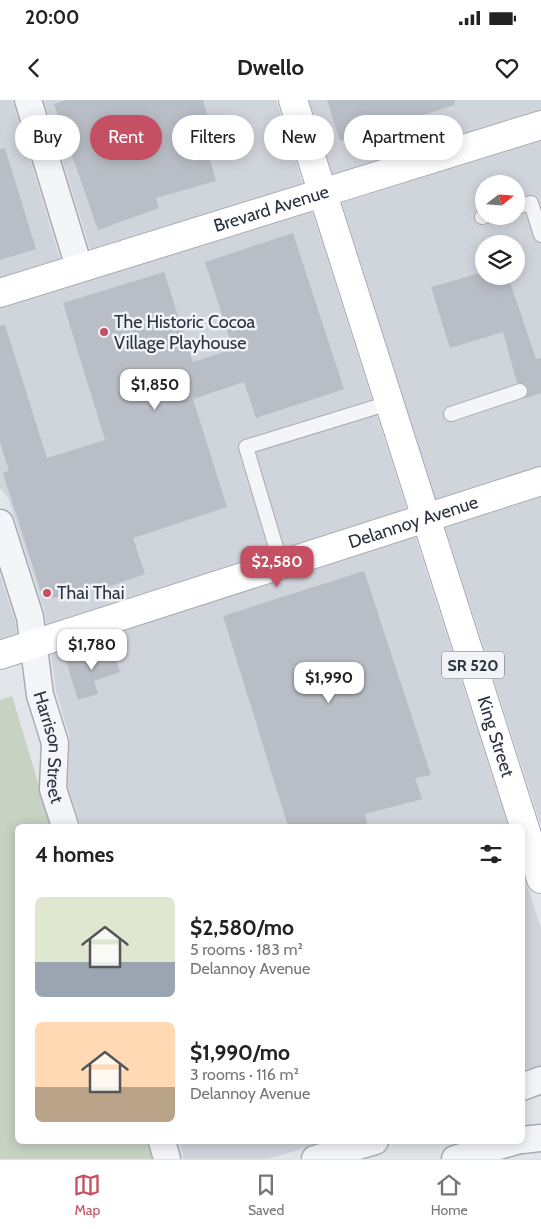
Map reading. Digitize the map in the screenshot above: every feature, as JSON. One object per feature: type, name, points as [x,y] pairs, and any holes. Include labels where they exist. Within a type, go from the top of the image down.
[{"type":"street","points":[[28,100],[79,267]]},
{"type":"street","name":"SR 520","points":[[293,100],[389,404]]},
{"type":"street","name":"Brevard Avenue","points":[[0,292],[323,194],[541,125]]},
{"type":"street","name":"King Street","points":[[389,404],[523,824]]},
{"type":"street","name":"Delannoy Avenue","points":[[0,655],[541,481]]},
{"type":"street","name":"Harrison Street","points":[[0,524],[30,617],[40,695],[54,743],[53,789],[64,824]]},
{"type":"street","name":"King Street","points":[[525,829],[541,879]]},
{"type":"street","points":[[525,1085],[541,1080]]},
{"type":"street","points":[[525,1140],[541,1138]]},
{"type":"street","points":[[163,1144],[167,1159]]},
{"type":"street","points":[[315,1159],[364,1144]]},
{"type":"street","points":[[456,1159],[506,1144]]},
{"type":"lane","points":[[525,205],[531,203],[541,235]]},
{"type":"lane","points":[[450,414],[520,390]]},
{"type":"lane","points":[[282,564],[246,447],[389,404]]},
{"type":"shaded area","points":[[0,100],[12,100],[17,115],[15,115],[15,160],[30,160],[60,259],[0,278]]},
{"type":"shaded area","points":[[44,100],[276,100],[281,115],[264,115],[264,160],[295,160],[303,185],[90,249],[63,160],[80,160],[80,115],[49,115]]},
{"type":"shaded area","points":[[309,100],[541,100],[541,111],[463,135],[463,115],[344,115],[344,160],[384,160],[333,176],[328,160],[334,160],[334,115],[314,115]]},
{"type":"shaded area","points":[[541,140],[541,467],[436,500],[342,203]]},
{"type":"shaded area","points":[[312,211],[407,510],[47,626],[45,612],[8,498],[0,488],[0,307]]},
{"type":"shaded area","points":[[541,496],[541,826],[445,527]]},
{"type":"shaded area","points":[[415,536],[507,824],[80,824],[68,787],[70,738],[56,691],[51,654]]},
{"type":"shaded area","points":[[0,575],[15,621],[17,635],[0,641]]},
{"type":"shaded area","points":[[525,880],[541,928],[541,1066],[525,1071]]},
{"type":"shaded area","points":[[180,1144],[317,1144],[268,1159],[184,1159]]},
{"type":"green space","points":[[12,696],[50,824],[15,824],[15,1144],[148,1144],[152,1159],[0,1159],[0,700]]},
{"type":"building","points":[[66,100],[203,100],[207,115],[172,115],[172,160],[210,160],[216,181],[156,198],[159,208],[98,230],[74,160],[80,160],[80,115],[58,115],[54,104]]},
{"type":"building","points":[[327,100],[454,100],[455,105],[423,115],[344,115],[344,140],[340,141],[334,122],[334,115],[332,115]]},
{"type":"building","points":[[5,148],[36,249],[0,260],[0,149]]},
{"type":"building","points":[[293,233],[344,389],[256,418],[244,382],[193,399],[227,507],[133,538],[145,574],[102,589],[100,584],[53,598],[41,592],[3,473],[9,471],[0,442],[0,326],[5,325],[47,458],[105,440],[63,303],[164,272],[193,362],[233,349],[205,262]]},
{"type":"building","points":[[475,275],[475,285],[511,285],[536,359],[541,358],[541,393],[524,399],[528,389],[525,384],[517,383],[503,332],[450,348],[431,287]]},
{"type":"building","points":[[364,571],[431,775],[415,778],[422,799],[365,814],[368,824],[287,824],[223,616]]},
{"type":"building","points":[[112,646],[120,672],[94,681],[98,694],[78,700],[66,661]]},
{"type":"place","name":"The Historic Cocoa Village Playhouse","points":[[104,332]]},
{"type":"place","name":"Thai Thai","points":[[47,593]]}]
